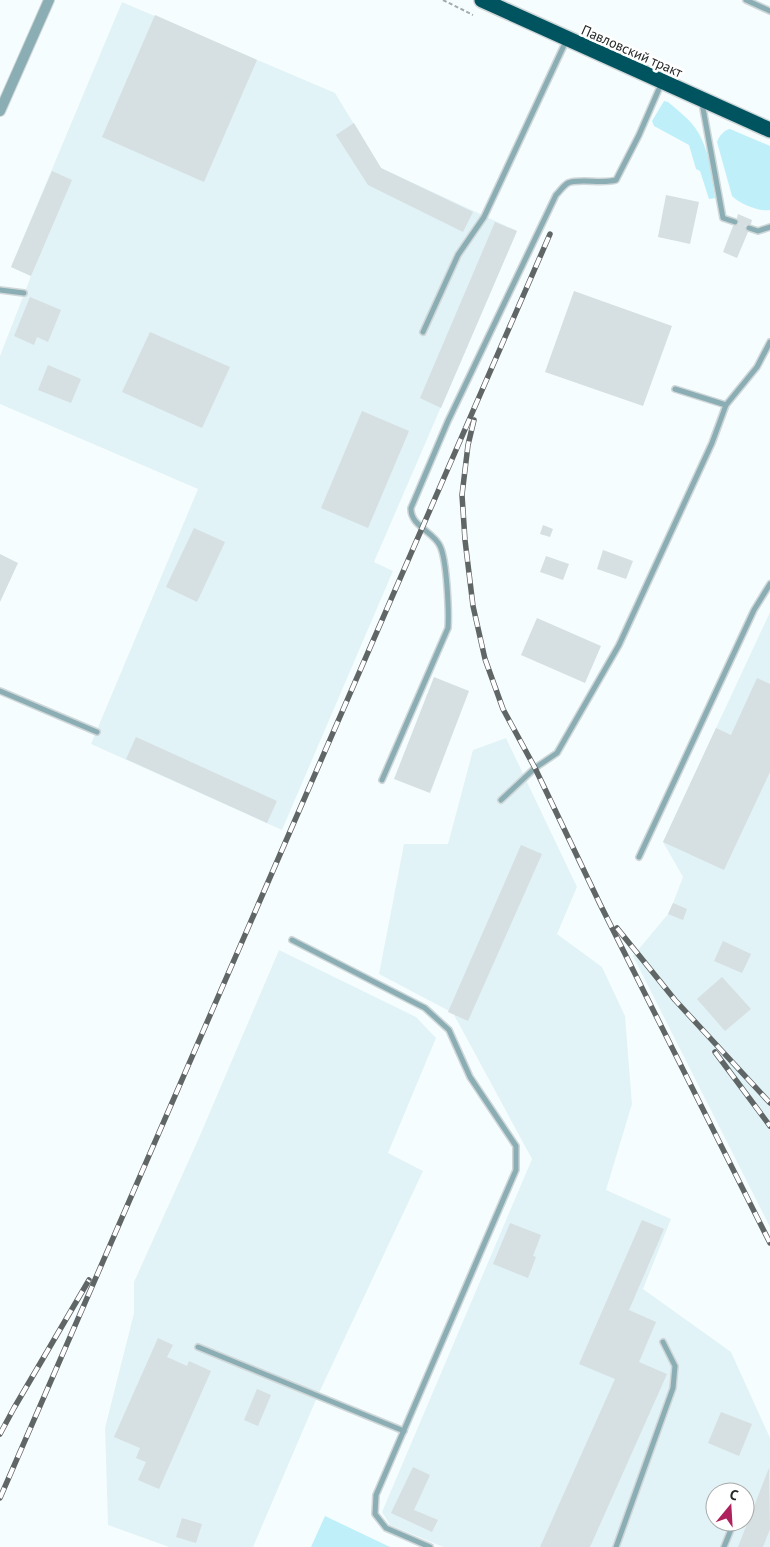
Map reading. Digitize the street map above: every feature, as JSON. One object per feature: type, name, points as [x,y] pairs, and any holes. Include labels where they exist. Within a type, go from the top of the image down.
[{"type":"highway","name":"Павловский тракт","points":[[482,0],[770,130]]},
{"type":"street","points":[[0,111],[48,0]]},
{"type":"lane","points":[[746,0],[770,11]]},
{"type":"lane","points":[[423,332],[458,255],[484,217],[567,39]]},
{"type":"lane","points":[[382,780],[448,628],[449,614],[444,561],[440,546],[415,522],[410,515],[410,508],[448,421],[556,195],[566,184],[572,182],[608,182],[616,180],[639,135],[662,82]]},
{"type":"lane","points":[[702,100],[724,218],[735,222]]},
{"type":"lane","points":[[749,228],[758,232],[770,226]]},
{"type":"lane","points":[[0,290],[24,293]]},
{"type":"lane","points":[[500,800],[535,768],[557,753],[619,645],[712,443],[726,405],[758,367],[770,342]]},
{"type":"lane","points":[[675,389],[726,405]]},
{"type":"lane","points":[[639,857],[754,610],[770,584]]},
{"type":"lane","points":[[0,691],[96,732]]},
{"type":"lane","points":[[292,940],[425,1008],[449,1030],[470,1077],[516,1146],[516,1170],[376,1495],[375,1514],[386,1528],[430,1547]]},
{"type":"lane","points":[[616,1547],[673,1388],[676,1366],[663,1342]]},
{"type":"lane","points":[[198,1347],[404,1431]]},
{"type":"lane","points":[[724,1547],[730,1532]]},
{"type":"path","points":[[443,0],[472,15]]},
{"type":"shaded area","points":[[122,2],[335,93],[381,168],[517,231],[374,562],[393,571],[282,830],[91,744],[198,489],[0,404],[0,356],[31,276],[11,267]]},
{"type":"shaded area","points":[[664,101],[668,102],[682,114],[699,134],[709,161],[715,198],[709,199],[700,171],[696,169],[689,145],[654,126],[652,121]]},
{"type":"shaded area","points":[[730,129],[770,146],[770,210],[750,207],[732,196],[717,142],[722,134]]},
{"type":"shaded area","points":[[770,612],[770,1227],[633,956],[668,914],[673,903],[683,877],[663,842]]},
{"type":"shaded area","points":[[506,738],[577,887],[557,934],[602,967],[625,1016],[632,1104],[606,1190],[671,1219],[643,1289],[731,1352],[770,1438],[770,1547],[443,1547],[390,1525],[382,1512],[532,1159],[453,1013],[379,974],[404,844],[448,844],[473,750]]},
{"type":"shaded area","points":[[279,950],[416,1017],[436,1038],[388,1153],[423,1171],[318,1395],[253,1547],[169,1547],[108,1525],[105,1428],[134,1313],[134,1282],[198,1140]]},
{"type":"shaded area","points":[[325,1516],[390,1547],[311,1547]]},
{"type":"building","points":[[155,15],[257,60],[204,182],[102,137]]},
{"type":"building","points":[[354,123],[381,168],[473,212],[463,232],[368,185],[336,135]]},
{"type":"building","points":[[52,171],[72,180],[31,276],[11,267]]},
{"type":"building","points":[[666,195],[699,202],[690,244],[658,237]]},
{"type":"building","points":[[738,214],[752,220],[751,224],[745,226],[748,232],[737,258],[723,252],[733,226],[739,224]]},
{"type":"building","points":[[495,222],[517,231],[441,408],[420,398]]},
{"type":"building","points":[[574,291],[672,326],[643,406],[545,372]]},
{"type":"building","points":[[30,297],[61,310],[48,342],[37,337],[34,345],[14,336]]},
{"type":"building","points":[[150,332],[230,367],[202,428],[122,392]]},
{"type":"building","points":[[48,365],[81,379],[71,403],[38,390]]},
{"type":"building","points":[[362,411],[409,431],[368,528],[321,508]]},
{"type":"building","points":[[543,525],[553,529],[550,537],[540,534]]},
{"type":"building","points":[[194,528],[225,542],[197,602],[166,587]]},
{"type":"building","points":[[603,550],[633,561],[626,579],[597,569]]},
{"type":"building","points":[[0,554],[18,563],[0,602]]},
{"type":"building","points":[[546,556],[569,564],[563,580],[540,572]]},
{"type":"building","points":[[537,618],[601,646],[585,683],[521,655]]},
{"type":"building","points":[[434,677],[469,691],[430,793],[394,779]]},
{"type":"building","points":[[757,678],[770,684],[770,772],[724,870],[663,842],[716,728],[731,735]]},
{"type":"building","points":[[136,737],[277,801],[267,823],[126,759]]},
{"type":"building","points":[[521,845],[542,854],[468,1021],[448,1012]]},
{"type":"building","points":[[673,903],[687,909],[683,920],[668,914]]},
{"type":"building","points":[[723,941],[751,954],[742,973],[714,961]]},
{"type":"building","points":[[722,977],[751,1009],[725,1031],[697,999]]},
{"type":"building","points":[[642,1220],[664,1229],[629,1310],[656,1322],[639,1362],[667,1374],[590,1547],[540,1547],[615,1379],[579,1364]]},
{"type":"building","points":[[510,1223],[541,1235],[533,1256],[536,1257],[528,1278],[493,1264]]},
{"type":"building","points":[[158,1338],[173,1345],[167,1357],[187,1366],[189,1361],[211,1371],[159,1489],[138,1480],[146,1462],[136,1458],[140,1448],[114,1437]]},
{"type":"building","points":[[257,1389],[271,1395],[258,1426],[244,1420]]},
{"type":"building","points":[[721,1412],[752,1424],[739,1456],[708,1443]]},
{"type":"building","points":[[413,1467],[430,1475],[414,1510],[438,1520],[432,1532],[391,1513]]},
{"type":"building","points":[[769,1468],[770,1529],[763,1547],[738,1547],[744,1532],[755,1532],[755,1504]]},
{"type":"building","points":[[182,1518],[202,1524],[196,1543],[176,1537]]},
{"type":"railway","points":[[0,1498],[550,234]]},
{"type":"railway","points":[[474,420],[468,445],[462,495],[473,606],[485,659],[503,709],[535,768],[600,904],[770,1243]]},
{"type":"railway","points":[[617,928],[675,1000],[770,1103]]},
{"type":"railway","points":[[715,1052],[770,1126]]},
{"type":"railway","points":[[0,1434],[89,1280]]}]
